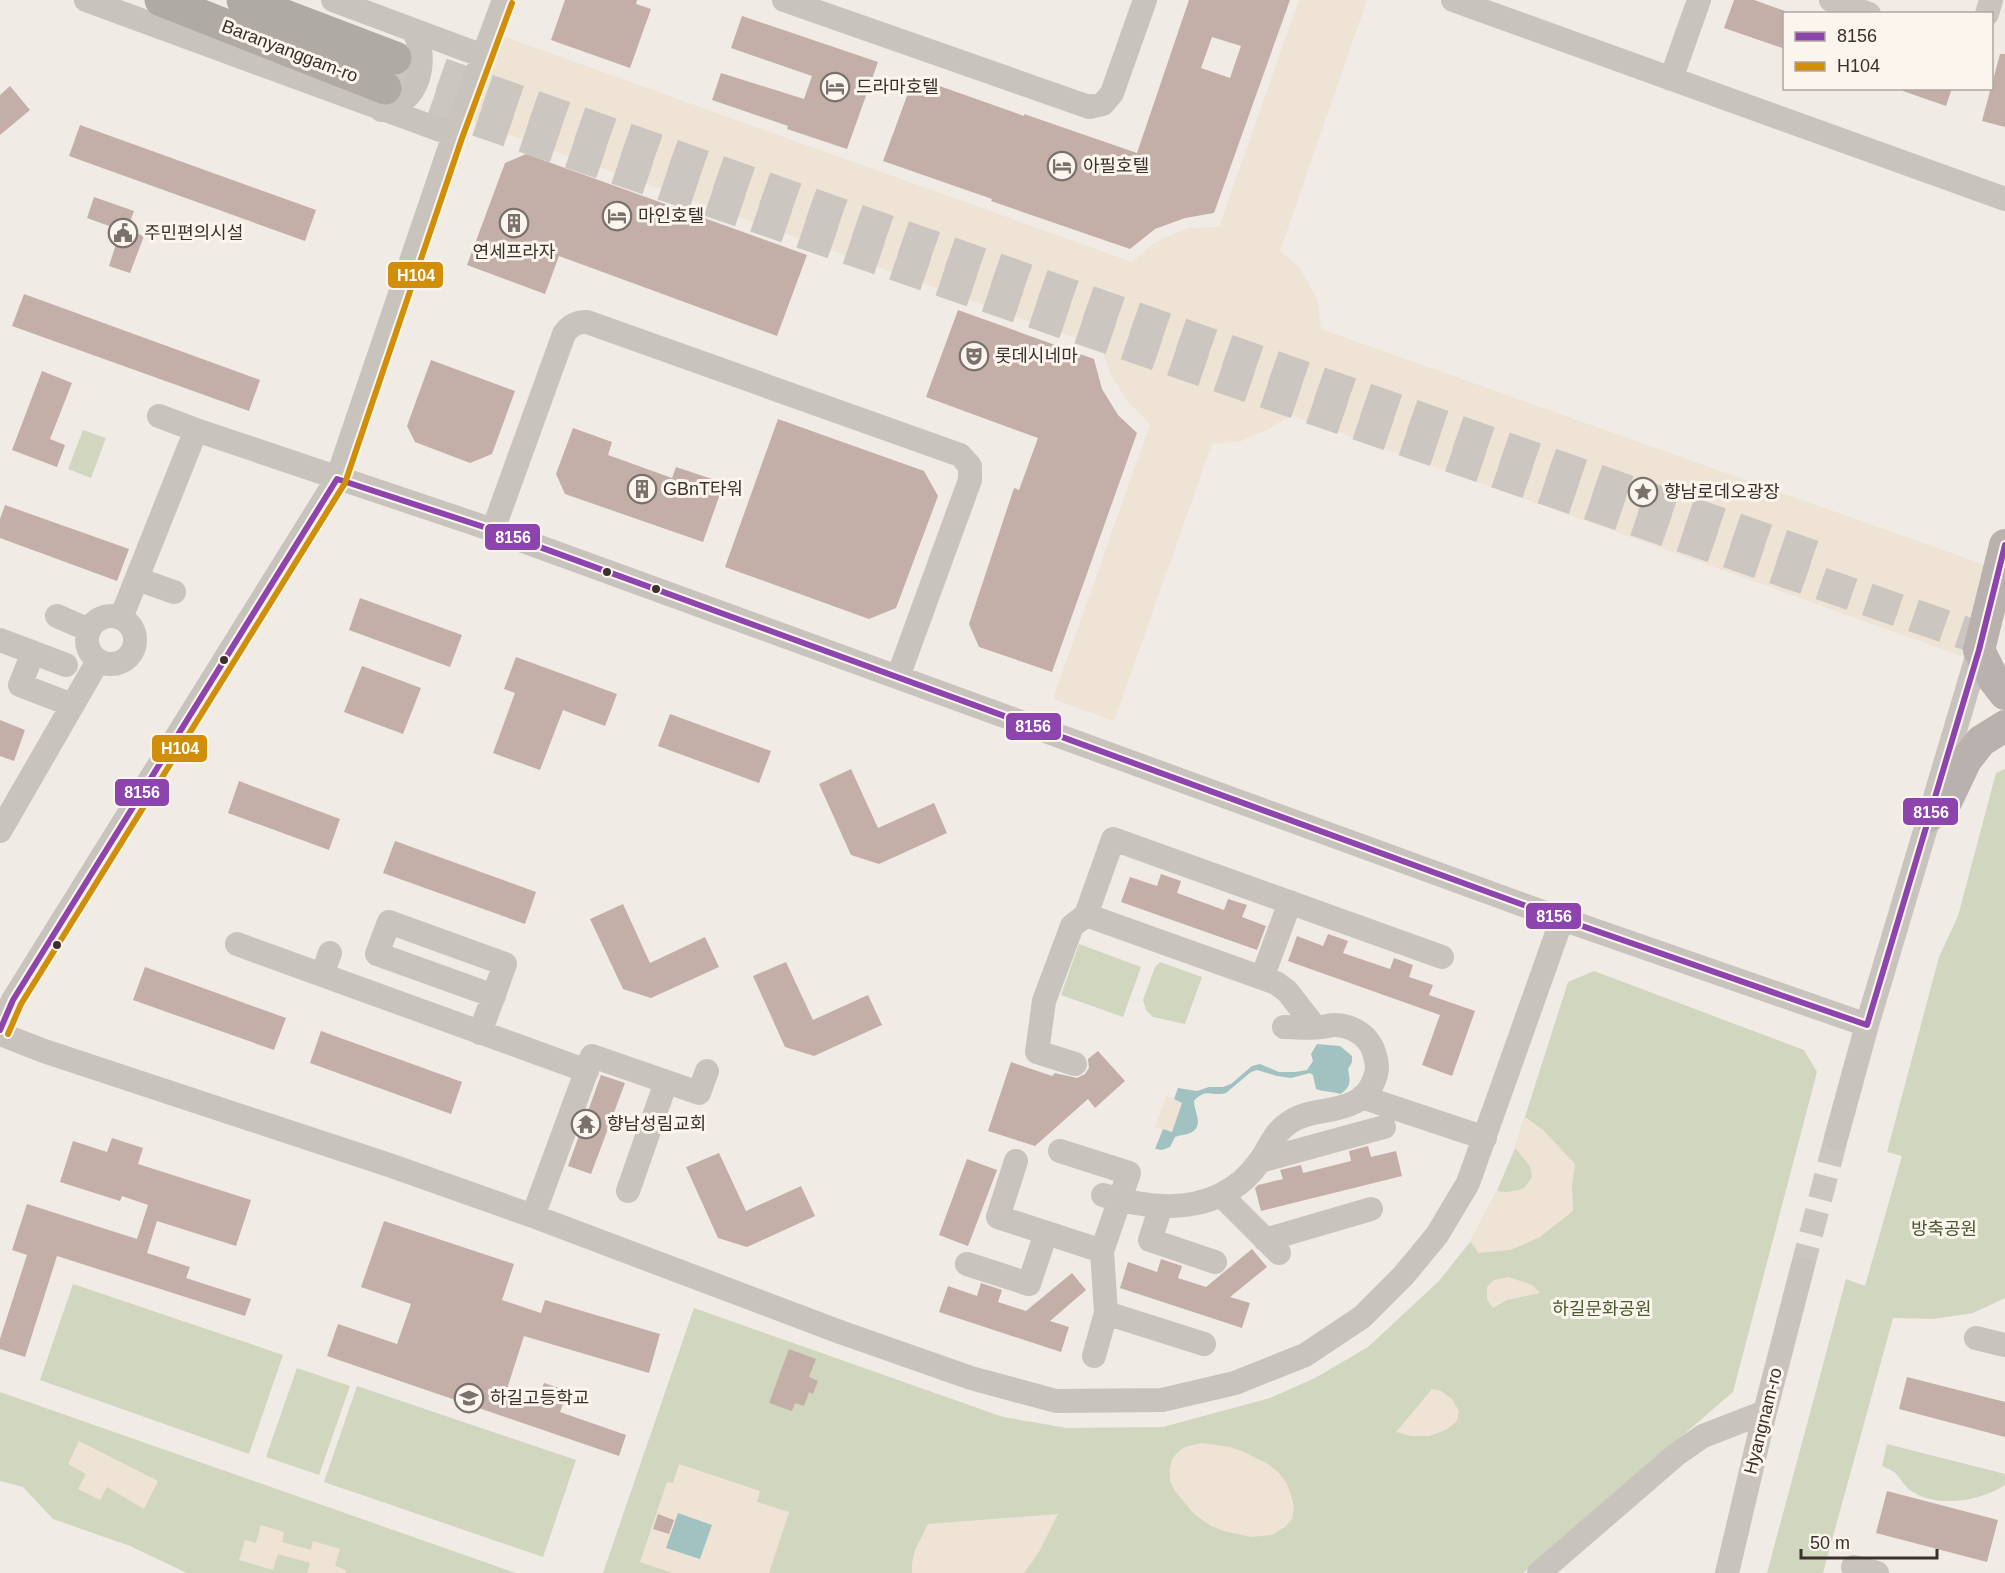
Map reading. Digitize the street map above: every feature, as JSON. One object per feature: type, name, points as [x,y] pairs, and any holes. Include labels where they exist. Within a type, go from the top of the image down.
[{"type":"highway","name":"Baranyanggam-ro","points":[[161,0],[383,99]]},
{"type":"highway","name":"Baranyanggam-ro","points":[[243,0],[395,58]]},
{"type":"main road","points":[[2005,545],[1989,635],[1994,680],[2005,694]]},
{"type":"main road","points":[[1929,816],[1945,804],[1966,760],[1981,741],[2005,726]]},
{"type":"street","points":[[86,0],[383,99],[454,135]]},
{"type":"street","points":[[333,0],[483,56]]},
{"type":"street","points":[[504,0],[454,135],[337,479],[13,1000],[0,1032],[44,1051],[367,1158],[533,1216],[840,1332],[971,1378],[1056,1401],[1162,1400],[1235,1383],[1305,1355],[1362,1317],[1404,1275],[1437,1235],[1468,1183],[1562,919]]},
{"type":"street","points":[[784,0],[1089,107],[1102,104],[1112,93],[1145,0]]},
{"type":"street","points":[[1453,0],[2005,199]]},
{"type":"street","points":[[1671,79],[1700,0]]},
{"type":"street","points":[[1831,0],[1864,12]]},
{"type":"street","points":[[383,99],[392,108],[411,93],[418,81],[422,53],[420,41],[413,30]]},
{"type":"street","points":[[493,530],[564,334],[580,322],[587,322],[960,455],[970,466],[970,480],[898,677]]},
{"type":"street","points":[[159,416],[337,479],[493,530],[1562,919],[1867,1025]]},
{"type":"street","points":[[121,618],[196,430]]},
{"type":"street","points":[[137,579],[174,592]]},
{"type":"street","points":[[57,616],[89,630]]},
{"type":"street","points":[[109,616],[121,618],[131,626],[135,634],[134,649],[130,656],[117,664],[110,665],[98,661],[87,647],[86,638],[89,630],[100,618],[109,616]]},
{"type":"street","points":[[1836,1137],[1929,816],[1989,635]]},
{"type":"street","points":[[0,640],[66,665]]},
{"type":"street","points":[[33,653],[20,685],[72,705]]},
{"type":"street","points":[[0,831],[98,661]]},
{"type":"street","points":[[1075,1064],[1037,1052],[1044,1000],[1072,926],[1086,915],[1113,839],[1443,957]]},
{"type":"street","points":[[1262,978],[1290,903]]},
{"type":"street","points":[[1086,915],[1276,983],[1287,992],[1315,1027]]},
{"type":"street","points":[[480,1032],[494,996],[505,964],[389,922],[377,954],[494,996]]},
{"type":"street","points":[[237,944],[587,1071]]},
{"type":"street","points":[[322,975],[330,952]]},
{"type":"street","points":[[1111,1197],[1169,1207],[1197,1204],[1221,1195],[1244,1178],[1260,1161],[1273,1137],[1290,1121],[1344,1107],[1356,1102],[1367,1093],[1374,1081],[1377,1068],[1375,1054],[1369,1042],[1360,1032],[1348,1026],[1334,1025],[1284,1027]]},
{"type":"street","points":[[533,1216],[592,1056],[699,1093],[707,1071]]},
{"type":"street","points":[[628,1191],[666,1082]]},
{"type":"street","points":[[1362,1097],[1485,1137]]},
{"type":"street","points":[[1260,1161],[1384,1127]]},
{"type":"street","points":[[1060,1151],[1129,1173],[1111,1197],[1102,1251],[1106,1312],[1094,1356]]},
{"type":"street","points":[[1016,1161],[998,1218],[1102,1251]]},
{"type":"street","points":[[1221,1195],[1272,1246],[1371,1209]]},
{"type":"street","points":[[1161,1206],[1150,1240],[1215,1262]]},
{"type":"street","points":[[967,1264],[1027,1290],[1046,1233]]},
{"type":"street","name":"Hyangnam-ro","points":[[1727,1573],[1802,1269]]},
{"type":"street","points":[[1106,1312],[1204,1344]]},
{"type":"street","points":[[1976,1338],[2005,1345]]},
{"type":"street","points":[[1539,1573],[1677,1454],[1703,1436],[1765,1412]]},
{"type":"street","points":[[1853,1567],[1877,1573]]},
{"type":"green space","points":[[83,430],[106,438],[91,478],[68,469]]},
{"type":"green space","name":"방축공원","points":[[2005,769],[2005,1298],[1973,1313],[1933,1319],[1893,1318],[1823,1573],[1767,1573],[1846,1279],[1865,1286],[1902,1156],[1887,1152],[1939,957],[1958,916],[1996,773]]},
{"type":"green space","points":[[1079,944],[1141,967],[1123,1017],[1061,995]]},
{"type":"green space","points":[[1160,962],[1202,977],[1185,1024],[1153,1017],[1146,1010],[1143,1000],[1155,967]]},
{"type":"green space","name":"하길문화공원","points":[[1594,971],[1804,1050],[1817,1072],[1733,1392],[1523,1573],[603,1573],[694,1308],[1003,1417],[1067,1428],[1163,1427],[1270,1398],[1315,1378],[1368,1347],[1439,1281],[1470,1242],[1497,1191],[1515,1148],[1568,982]]},
{"type":"green space","points":[[73,1284],[283,1355],[249,1454],[40,1380]]},
{"type":"green space","points":[[297,1368],[350,1386],[319,1475],[266,1457]]},
{"type":"green space","points":[[357,1386],[576,1460],[543,1557],[324,1482]]},
{"type":"green space","points":[[0,1392],[516,1573],[187,1573],[130,1546],[53,1519],[23,1487],[0,1481]]},
{"type":"green space","points":[[1887,1444],[2005,1474],[2005,1485],[1995,1491],[1958,1501],[1921,1496],[1908,1488],[1894,1472],[1882,1466]]},
{"type":"shaded area","points":[[1299,0],[1367,0],[1280,251],[1299,267],[1317,299],[1321,329],[1999,570],[1975,661],[1291,415],[1269,429],[1241,441],[1212,444],[1114,721],[1053,699],[1150,424],[1128,402],[1111,375],[1101,347],[460,117],[491,32],[1132,262],[1156,242],[1188,228],[1219,227]]},
{"type":"shaded area","points":[[1166,1096],[1182,1102],[1172,1132],[1155,1127]]},
{"type":"shaded area","points":[[1525,1117],[1543,1130],[1575,1164],[1572,1186],[1573,1211],[1540,1237],[1525,1244],[1510,1250],[1478,1253],[1470,1242],[1497,1191],[1519,1190],[1525,1187],[1532,1177],[1530,1166],[1515,1148]]},
{"type":"shaded area","points":[[1509,1277],[1532,1285],[1540,1293],[1507,1300],[1493,1308],[1487,1300],[1487,1287],[1494,1280]]},
{"type":"shaded area","points":[[1432,1389],[1441,1391],[1452,1399],[1459,1411],[1457,1421],[1446,1430],[1429,1436],[1411,1436],[1396,1432]]},
{"type":"shaded area","points":[[79,1441],[158,1481],[144,1509],[107,1487],[100,1500],[78,1489],[86,1474],[68,1464]]},
{"type":"shaded area","points":[[1202,1443],[1230,1447],[1244,1452],[1268,1464],[1279,1473],[1287,1484],[1294,1508],[1292,1519],[1285,1527],[1272,1535],[1251,1537],[1211,1526],[1194,1514],[1175,1491],[1170,1481],[1170,1468],[1172,1459],[1178,1452],[1185,1447]]},
{"type":"shaded area","points":[[679,1464],[760,1491],[757,1502],[789,1512],[769,1573],[672,1573],[640,1562],[667,1482],[673,1483]]},
{"type":"shaded area","points":[[1058,1514],[1039,1552],[1024,1573],[912,1573],[915,1550],[928,1524]]},
{"type":"shaded area","points":[[261,1525],[284,1532],[282,1542],[311,1550],[313,1541],[340,1549],[335,1566],[346,1570],[345,1573],[307,1573],[310,1563],[278,1554],[273,1570],[239,1560],[245,1540],[256,1543]]},
{"type":"water","points":[[1317,1044],[1340,1046],[1352,1056],[1348,1069],[1350,1080],[1348,1086],[1340,1094],[1316,1089],[1313,1075],[1310,1073],[1291,1078],[1257,1070],[1251,1072],[1226,1093],[1206,1093],[1198,1097],[1194,1101],[1198,1118],[1197,1127],[1190,1133],[1175,1137],[1170,1147],[1162,1150],[1155,1149],[1163,1129],[1172,1132],[1182,1103],[1174,1099],[1178,1088],[1197,1091],[1209,1087],[1223,1087],[1231,1084],[1252,1066],[1260,1064],[1279,1072],[1307,1070],[1313,1061],[1311,1054]]},
{"type":"water","points":[[678,1513],[712,1525],[700,1559],[666,1548]]},
{"type":"building","points":[[565,0],[637,0],[636,4],[651,9],[630,68],[551,40]]},
{"type":"building","points":[[1189,0],[1290,0],[1214,213],[1185,218],[1155,229],[1130,249],[883,161],[914,77],[1137,153]],"holes":[[[1212,37],[1241,46],[1230,78],[1201,68]]]},
{"type":"building","points":[[1734,0],[1754,0],[1785,11],[1783,12],[1783,48],[1724,28]]},
{"type":"building","points":[[742,16],[878,62],[847,149],[712,100],[721,73],[804,99],[812,76],[731,48]]},
{"type":"building","points":[[2000,54],[2005,54],[2005,127],[1982,121],[1990,90],[1993,90],[1993,80]]},
{"type":"building","points":[[10,86],[30,110],[0,135],[0,95]]},
{"type":"building","points":[[1903,90],[1951,90],[1946,106]]},
{"type":"building","points":[[80,125],[316,210],[305,241],[69,156]]},
{"type":"building","points":[[526,154],[807,255],[777,336],[559,256],[545,294],[467,265],[505,163]]},
{"type":"building","name":"주민편의시설","points":[[94,197],[134,211],[127,230],[144,236],[130,273],[109,266],[117,241],[108,238],[112,227],[87,218]]},
{"type":"building","points":[[24,294],[260,380],[249,411],[12,326]]},
{"type":"building","points":[[958,310],[1094,359],[1102,389],[1118,415],[1137,433],[1052,672],[979,647],[969,624],[1014,488],[1019,490],[1038,438],[926,397]]},
{"type":"building","points":[[431,360],[515,391],[492,454],[470,463],[415,442],[407,426]]},
{"type":"building","points":[[42,371],[72,383],[50,439],[65,445],[57,467],[12,450]]},
{"type":"building","points":[[778,419],[924,471],[938,496],[896,608],[869,619],[725,567]]},
{"type":"building","name":"GBnT타워","points":[[573,428],[612,442],[608,455],[672,478],[676,467],[724,483],[703,542],[565,494],[556,474]]},
{"type":"building","points":[[5,505],[129,549],[117,581],[0,538],[0,519]]},
{"type":"building","points":[[360,598],[462,635],[450,667],[349,630]]},
{"type":"building","points":[[516,657],[617,694],[605,726],[563,710],[540,770],[493,753],[515,693],[504,689]]},
{"type":"building","points":[[362,666],[421,688],[403,734],[344,712]]},
{"type":"building","points":[[670,714],[771,751],[759,783],[658,746]]},
{"type":"building","points":[[0,720],[25,730],[14,761],[0,756]]},
{"type":"building","points":[[851,769],[878,828],[934,803],[947,833],[879,864],[851,855],[819,784]]},
{"type":"building","points":[[239,781],[340,819],[329,850],[228,813]]},
{"type":"building","points":[[395,841],[536,892],[525,924],[383,873]]},
{"type":"building","points":[[1161,874],[1181,881],[1177,893],[1224,910],[1228,899],[1247,905],[1242,917],[1266,926],[1257,950],[1121,902],[1130,877],[1157,886]]},
{"type":"building","points":[[623,904],[650,963],[705,937],[719,967],[651,998],[623,989],[590,919]]},
{"type":"building","points":[[1328,934],[1348,941],[1343,953],[1390,969],[1394,958],[1413,965],[1409,977],[1433,985],[1429,995],[1475,1011],[1452,1076],[1422,1065],[1440,1015],[1288,961],[1297,936],[1323,946]]},
{"type":"building","points":[[786,962],[813,1020],[868,995],[882,1025],[814,1056],[785,1047],[753,976]]},
{"type":"building","points":[[145,967],[286,1018],[274,1050],[133,1000]]},
{"type":"building","points":[[321,1031],[462,1082],[451,1114],[310,1063]]},
{"type":"building","points":[[1098,1051],[1125,1081],[1095,1108],[1088,1099],[1035,1146],[988,1131],[1011,1062],[1052,1076],[1055,1073],[1077,1078],[1085,1074],[1089,1068],[1088,1059]]},
{"type":"building","points":[[601,1075],[625,1083],[591,1174],[568,1166]]},
{"type":"building","points":[[112,1138],[143,1148],[138,1164],[251,1200],[236,1246],[157,1221],[147,1253],[190,1267],[186,1278],[251,1299],[245,1316],[57,1256],[25,1357],[0,1349],[0,1339],[27,1255],[12,1250],[27,1204],[137,1239],[148,1205],[122,1196],[120,1201],[60,1182],[73,1141],[107,1152]]},
{"type":"building","points":[[1368,1146],[1371,1157],[1396,1151],[1402,1176],[1261,1211],[1255,1188],[1258,1185],[1283,1179],[1280,1170],[1301,1165],[1303,1173],[1351,1161],[1349,1151]]},
{"type":"building","points":[[719,1153],[746,1211],[801,1186],[815,1216],[747,1247],[718,1238],[686,1167]]},
{"type":"building","points":[[967,1159],[997,1170],[968,1246],[939,1235]]},
{"type":"building","points":[[384,1221],[514,1264],[502,1300],[541,1313],[545,1300],[660,1334],[649,1373],[524,1336],[506,1392],[537,1403],[544,1383],[568,1391],[560,1412],[626,1435],[619,1456],[327,1356],[338,1324],[397,1344],[411,1304],[361,1287]]},
{"type":"building","points":[[1252,1249],[1267,1267],[1230,1297],[1250,1303],[1242,1328],[1120,1288],[1128,1262],[1157,1272],[1161,1259],[1182,1266],[1178,1278],[1206,1287]]},
{"type":"building","points":[[1072,1273],[1086,1290],[1050,1321],[1069,1327],[1061,1352],[939,1312],[948,1286],[977,1296],[981,1283],[1002,1290],[998,1302],[1026,1311]]},
{"type":"building","points":[[789,1349],[816,1359],[809,1377],[818,1381],[813,1394],[809,1392],[804,1406],[795,1403],[792,1411],[769,1403]]},
{"type":"building","points":[[1907,1377],[2005,1402],[2005,1437],[1899,1409]]},
{"type":"building","points":[[1887,1491],[1998,1520],[1987,1562],[1876,1533]]},
{"type":"building","points":[[658,1514],[674,1520],[669,1534],[653,1529]]},
{"type":"tunnel","points":[[395,58],[1817,558]]},
{"type":"tunnel","points":[[385,88],[2005,647]]},
{"type":"tunnel","points":[[1802,1269],[1836,1138]]},
{"type":"transit line","name":"H104","points":[[8,1034],[21,1004],[345,483],[462,138],[512,3]]},
{"type":"transit line","name":"8156","points":[[0,1030],[13,1000],[337,479],[493,530],[1562,919],[1867,1025],[1979,650],[2005,545]]},
{"type":"place","name":"드라마호텔","points":[[835,87]]},
{"type":"place","name":"아필호텔","points":[[1062,166]]},
{"type":"place","name":"마인호텔","points":[[617,216]]},
{"type":"place","name":"연세프라자","points":[[514,223]]},
{"type":"place","name":"주민편의시설","points":[[123,233]]},
{"type":"place","name":"롯데시네마","points":[[974,356]]},
{"type":"place","name":"GBnT타워","points":[[642,489]]},
{"type":"place","name":"향남로데오광장","points":[[1643,492]]},
{"type":"place","name":"향남성림교회","points":[[586,1124]]},
{"type":"place","name":"하길고등학교","points":[[469,1398]]}]
